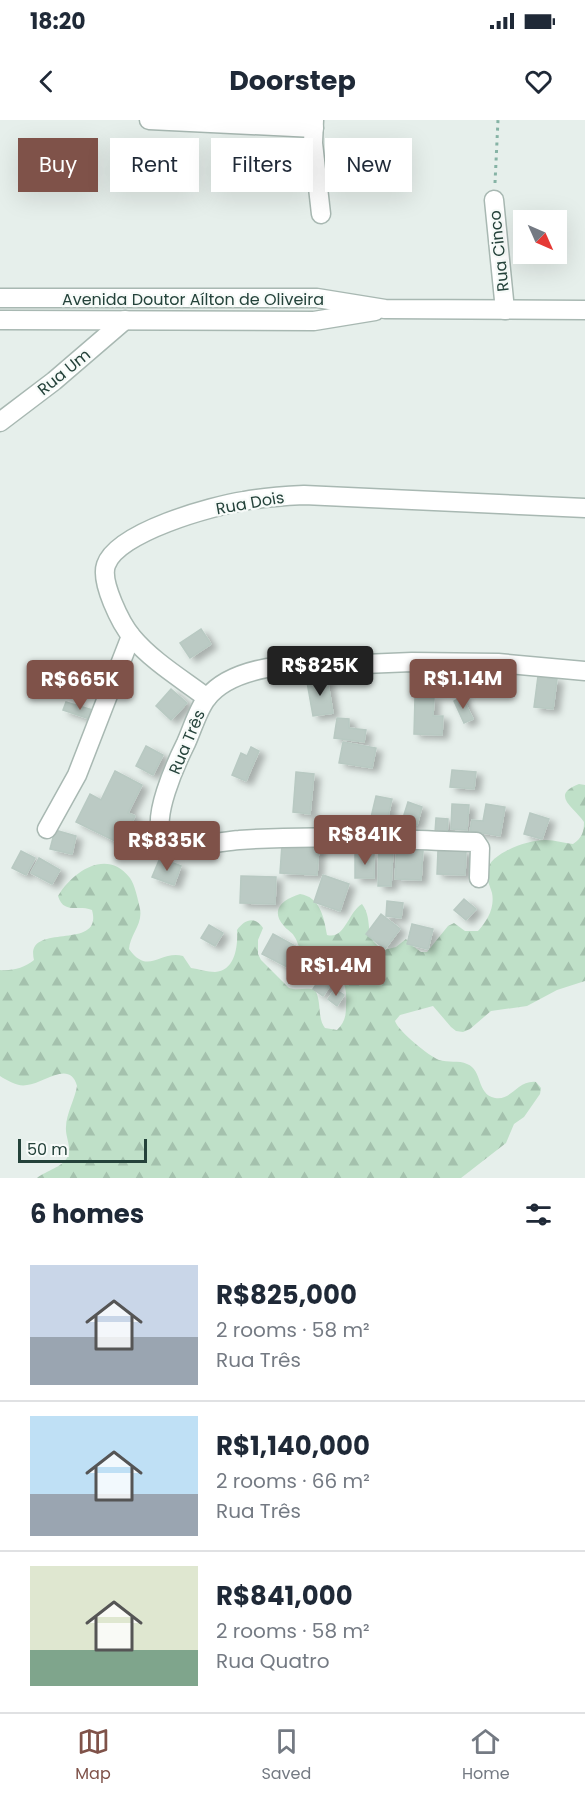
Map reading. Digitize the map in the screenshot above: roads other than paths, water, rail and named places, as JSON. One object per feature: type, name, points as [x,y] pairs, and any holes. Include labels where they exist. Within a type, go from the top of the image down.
[{"type":"street","points":[[149,120],[314,124],[313,143],[321,214]]},
{"type":"street","name":"Rua Cinco","points":[[494,200],[505,310]]},
{"type":"street","name":"Avenida Doutor Aílton de Oliveira","points":[[0,298],[317,298],[386,309],[585,310]]},
{"type":"street","name":"Avenida Doutor Aílton de Oliveira","points":[[0,320],[314,321],[386,309]]},
{"type":"street","name":"Rua Um","points":[[0,422],[54,381],[125,320]]},
{"type":"street","name":"Rua Dois","points":[[207,698],[131,636],[117,610],[105,581],[106,565],[125,542],[158,526],[196,513],[241,501],[275,496],[304,495],[585,508]]},
{"type":"street","points":[[47,829],[77,775],[131,636]]},
{"type":"street","name":"Rua Três","points":[[479,878],[480,848],[476,842],[282,837],[189,846],[172,843],[163,837],[159,827],[160,812],[178,760],[207,698],[236,677],[249,672],[267,668],[412,662],[498,663],[585,671]]}]
